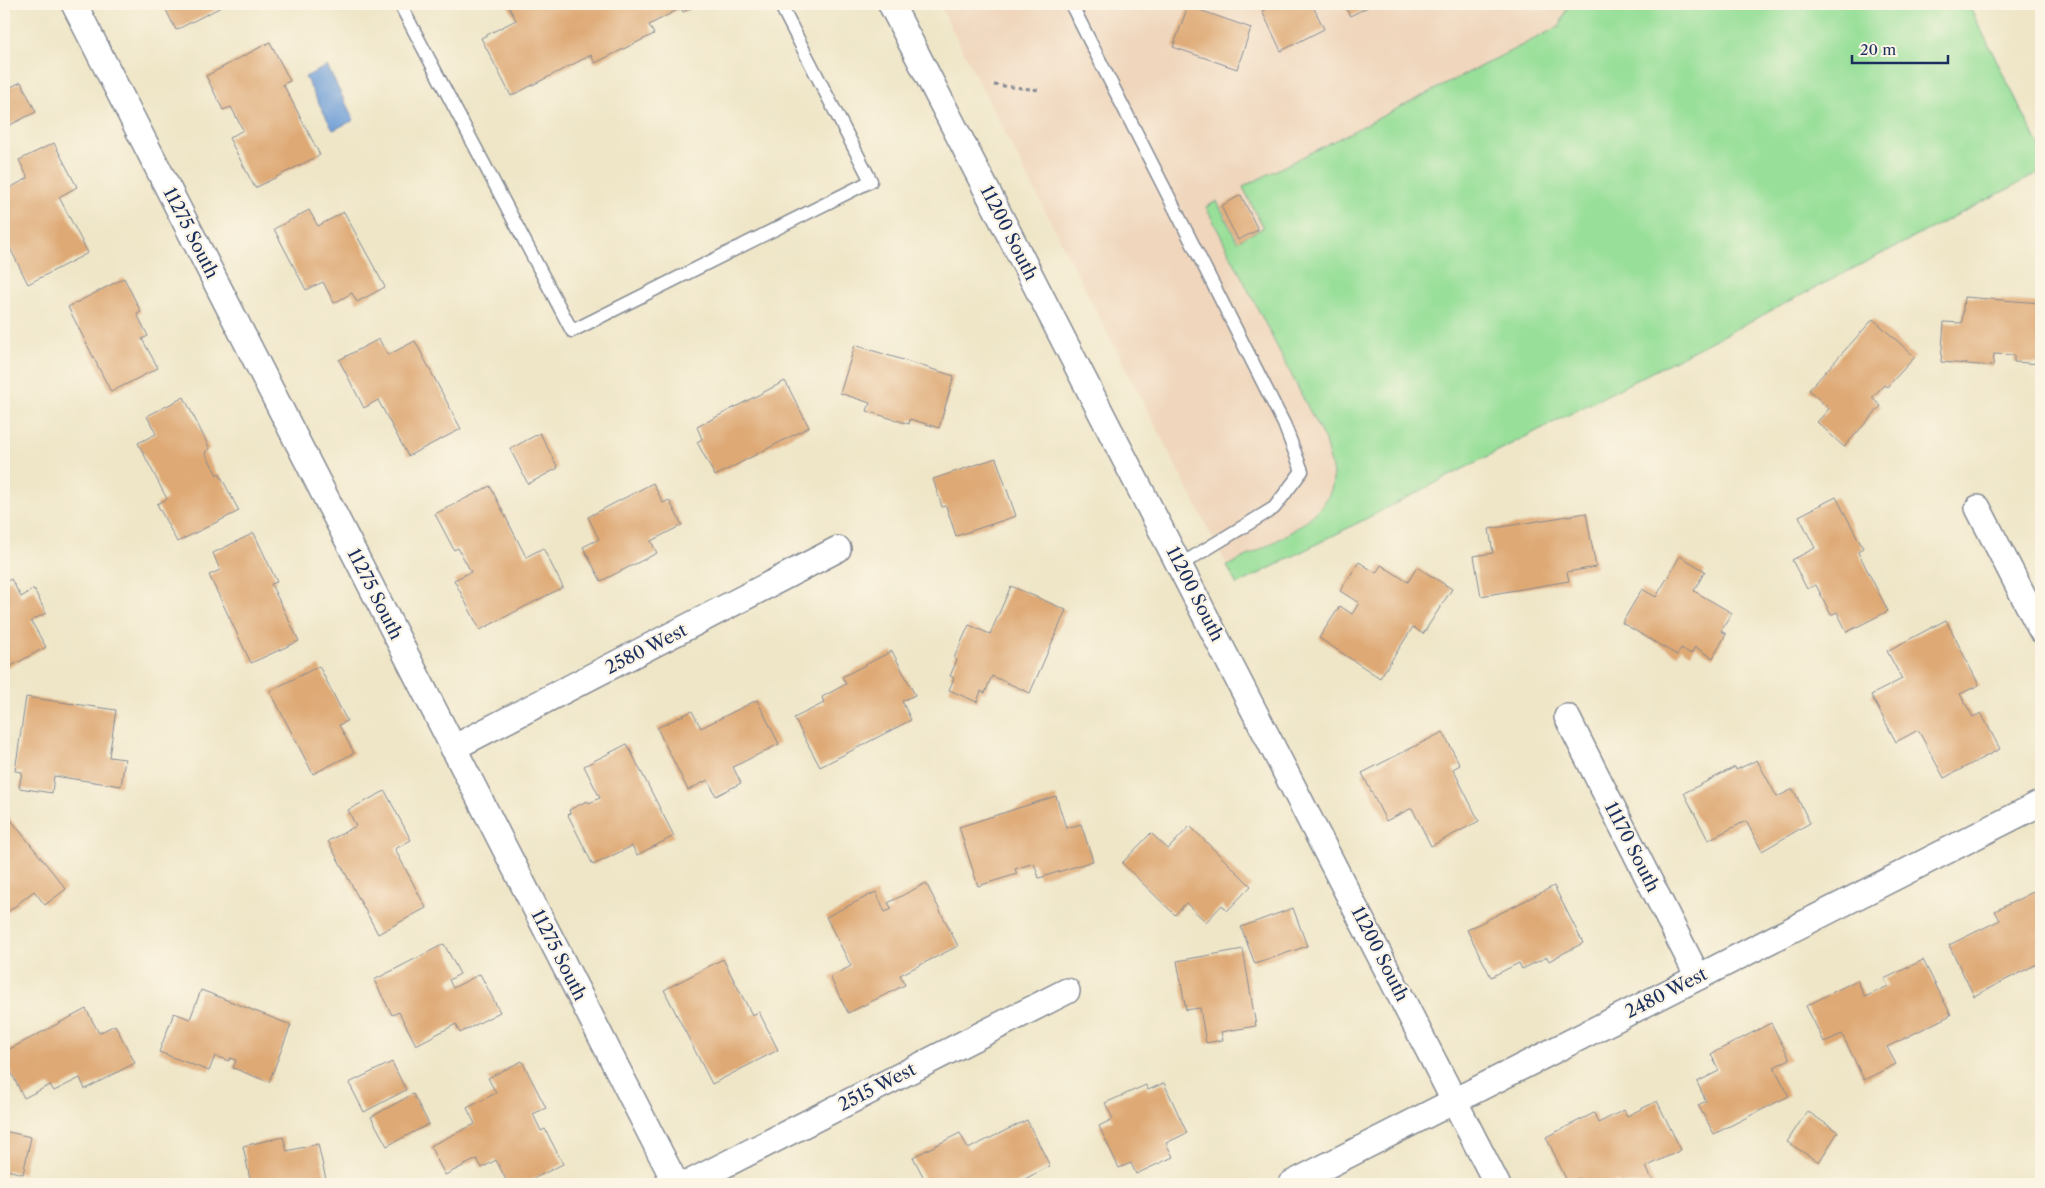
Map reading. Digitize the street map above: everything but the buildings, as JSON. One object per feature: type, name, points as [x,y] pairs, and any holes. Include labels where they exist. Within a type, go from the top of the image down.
[{"type":"street","name":"11275 South","points":[[74,4],[676,1184]]},
{"type":"street","name":"11200 South","points":[[891,4],[1497,1184]]},
{"type":"street","points":[[1978,508],[2041,630]]},
{"type":"street","name":"2580 West","points":[[453,748],[838,549]]},
{"type":"street","name":"11170 South","points":[[1567,717],[1698,977]]},
{"type":"street","name":"2480 West","points":[[1291,1184],[2041,803]]},
{"type":"street","name":"2515 West","points":[[687,1184],[1067,991]]},
{"type":"lane","points":[[400,4],[572,331],[871,181],[780,4]]},
{"type":"lane","points":[[1071,4],[1284,424],[1302,472],[1274,508],[1180,565]]},
{"type":"path","points":[[994,85],[1040,90]]},
{"type":"shaded area","points":[[939,4],[1968,4],[2041,149],[2041,172],[1237,585]]},
{"type":"green space","points":[[1568,4],[1968,4],[2041,149],[2041,172],[1237,585],[1227,566],[1274,542],[1308,520],[1321,507],[1330,493],[1333,473],[1325,441],[1206,207],[1217,201],[1237,241],[1263,228],[1243,187],[1560,26]]},
{"type":"water","points":[[327,66],[354,120],[333,130],[305,77]]}]
